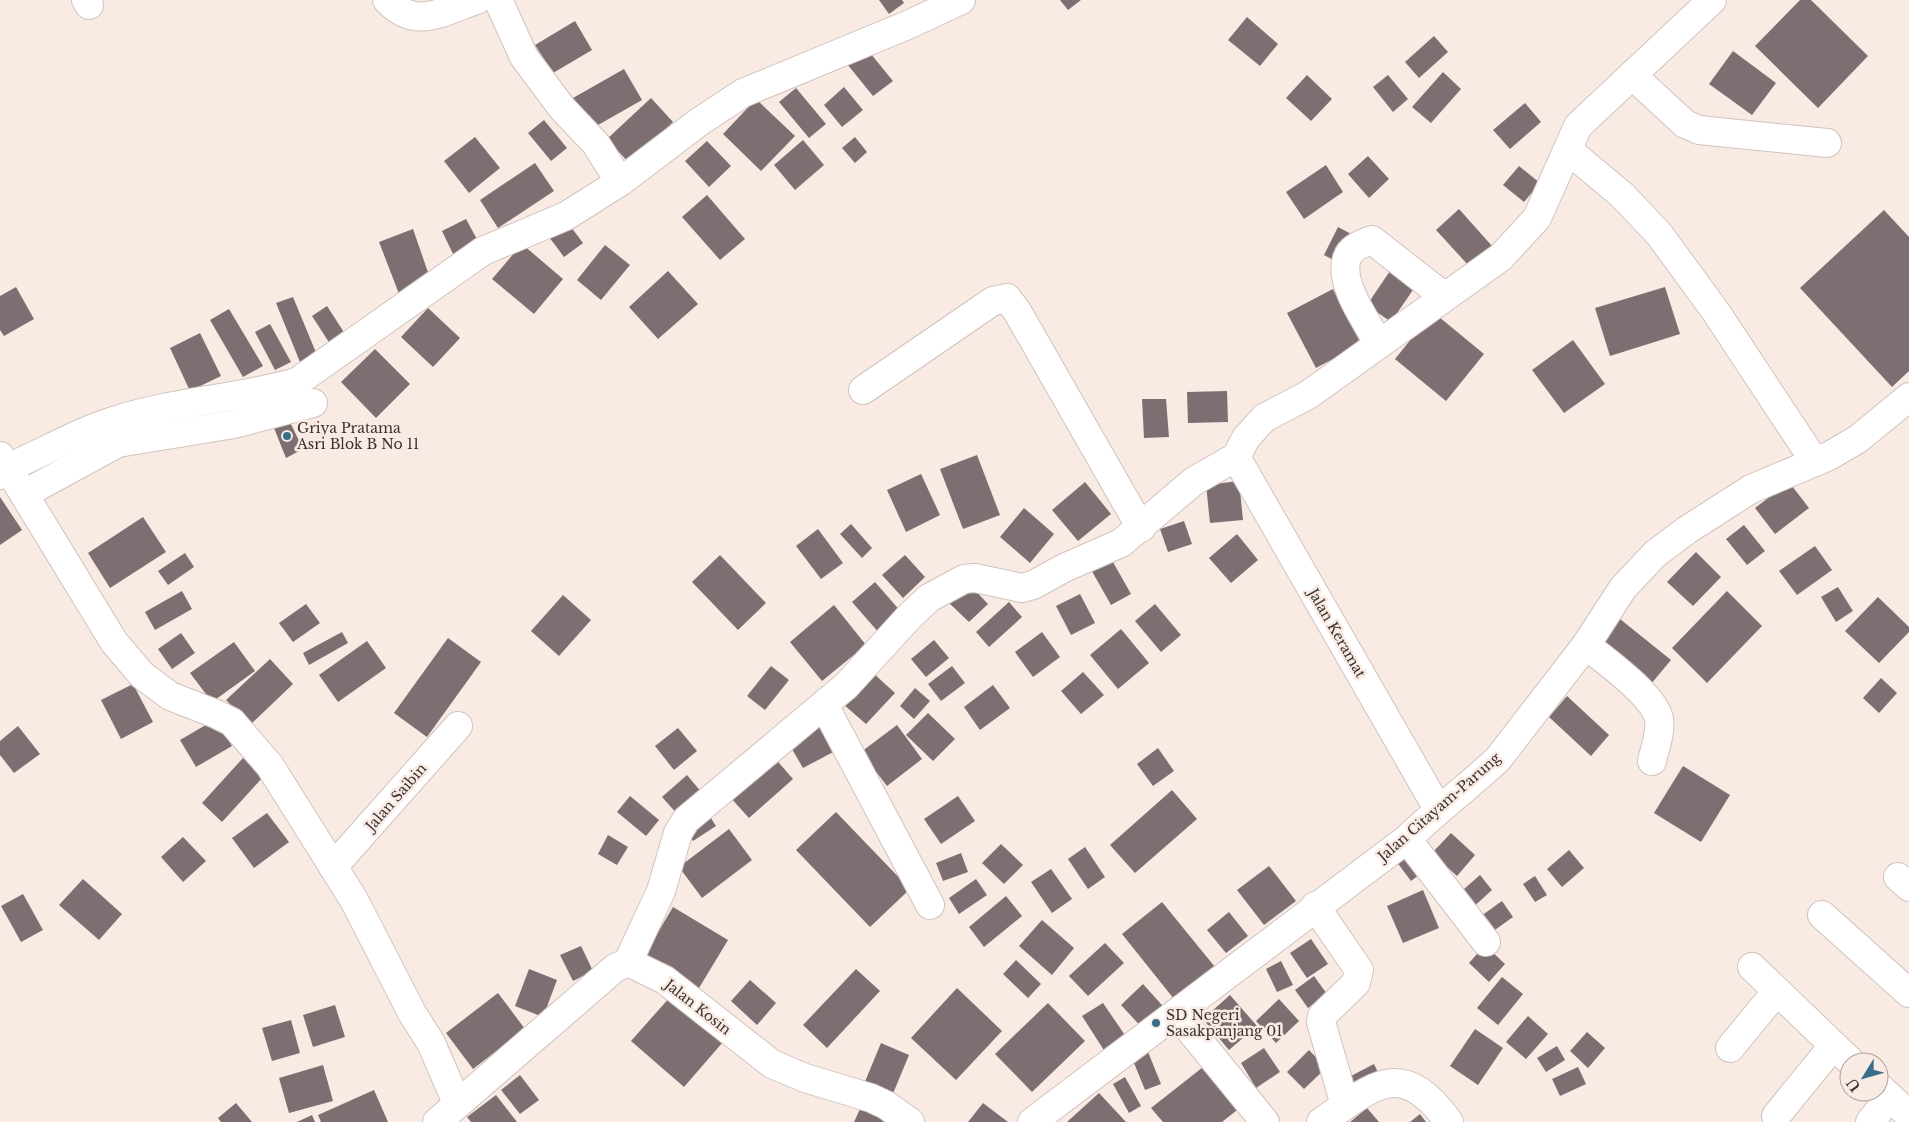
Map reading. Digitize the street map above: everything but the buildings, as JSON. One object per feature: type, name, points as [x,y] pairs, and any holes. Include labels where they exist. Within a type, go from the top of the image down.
[{"type":"street","points":[[387,0],[395,9],[408,16],[423,18],[477,0]]},
{"type":"street","points":[[498,0],[524,57],[562,108],[596,144],[620,182]]},
{"type":"street","points":[[457,1103],[431,1043],[412,1013],[354,900],[270,766],[232,722],[170,696],[142,675],[114,642],[24,494],[3,466],[116,420],[140,413],[264,391],[297,382],[327,364],[483,251],[566,216],[620,182],[713,112],[743,94],[910,24],[961,0]]},
{"type":"street","points":[[436,1122],[615,968],[628,962],[662,891],[676,840],[686,820],[846,686],[908,618],[929,598],[944,588],[964,579],[975,578],[1022,588],[1033,585],[1064,568],[1121,543],[1141,528],[1194,481],[1236,457],[1246,438],[1264,418],[1308,395],[1501,257],[1537,218],[1578,126],[1712,0]]},
{"type":"street","points":[[1632,75],[1685,124],[1699,130],[1827,143]]},
{"type":"street","points":[[1568,150],[1622,195],[1659,234],[1716,312],[1815,462]]},
{"type":"street","points":[[1379,344],[1346,278],[1347,257],[1358,245],[1372,240],[1445,297]]},
{"type":"street","points":[[863,390],[993,301],[1007,298],[1017,311],[1141,528]]},
{"type":"street","points":[[24,494],[118,443],[234,424],[313,403]]},
{"type":"street","name":"Jalan Citayam-Parung","points":[[1032,1122],[1315,906],[1407,839],[1438,809],[1498,759],[1586,645],[1623,588],[1666,544],[1751,489],[1815,462],[1858,439],[1905,409]]},
{"type":"street","name":"Jalan Keramat","points":[[1236,457],[1438,809]]},
{"type":"street","points":[[1586,645],[1652,704],[1659,718],[1652,761]]},
{"type":"street","points":[[824,705],[930,905]]},
{"type":"street","name":"Jalan Saibin","points":[[333,867],[458,726]]},
{"type":"street","points":[[1407,839],[1486,942]]},
{"type":"street","points":[[1315,906],[1359,970],[1356,983],[1322,1016],[1320,1022],[1345,1106]]},
{"type":"street","points":[[1822,915],[1909,993]]},
{"type":"street","name":"Jalan Kosin","points":[[628,962],[665,980],[772,1064],[805,1078],[871,1098],[886,1105],[910,1122]]},
{"type":"street","points":[[1752,967],[1840,1052]]},
{"type":"street","points":[[1730,1048],[1777,991]]},
{"type":"street","points":[[1176,1013],[1264,1122]]},
{"type":"street","points":[[1776,1116],[1839,1057]]},
{"type":"street","points":[[1321,1122],[1380,1084],[1404,1082],[1426,1097],[1449,1122]]},
{"type":"street","points":[[1870,1122],[1893,1100]]},
{"type":"place","name":"Griya Pratama Asri Blok B No 11","points":[[287,436]]},
{"type":"place","name":"SD Negeri Sasakpanjang 01","points":[[1156,1023]]}]
